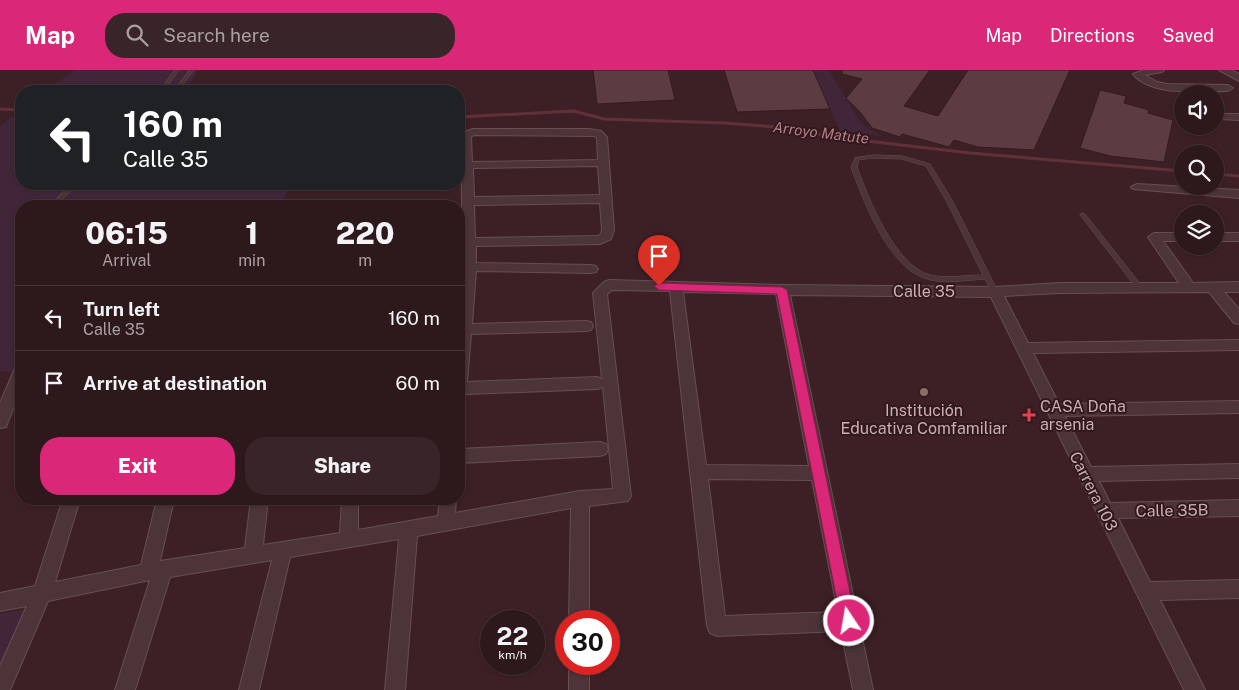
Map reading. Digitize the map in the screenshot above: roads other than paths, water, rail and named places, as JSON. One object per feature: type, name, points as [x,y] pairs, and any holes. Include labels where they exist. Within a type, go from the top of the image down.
[{"type":"street","points":[[1159,70],[1138,74],[1141,78],[1164,86],[1228,88]]},
{"type":"street","points":[[1224,70],[1239,78]]},
{"type":"street","points":[[1224,117],[1239,117]]},
{"type":"street","points":[[465,306],[470,267],[469,201],[466,165],[466,137],[468,134],[473,132],[589,132],[597,133],[602,137],[607,236],[600,240],[470,242]]},
{"type":"street","points":[[466,165],[604,163]]},
{"type":"street","points":[[1137,187],[1239,194]]},
{"type":"street","points":[[469,201],[606,200]]},
{"type":"street","points":[[1174,237],[1154,237],[1189,287]]},
{"type":"street","points":[[1224,237],[1239,237]]},
{"type":"street","points":[[470,267],[591,269]]},
{"type":"street","name":"Calle 35","points":[[580,500],[622,496],[600,293],[609,285],[782,290],[991,284],[1140,288],[1239,287]]},
{"type":"street","name":"Carrera 103","points":[[991,284],[1195,690]]},
{"type":"street","points":[[676,287],[717,626],[849,621]]},
{"type":"street","points":[[1214,287],[1239,319]]},
{"type":"street","points":[[782,290],[863,690]]},
{"type":"street","points":[[465,322],[586,326]]},
{"type":"street","points":[[1022,348],[1239,346]]},
{"type":"street","points":[[465,388],[597,383]]},
{"type":"street","points":[[0,422],[15,385]]},
{"type":"street","points":[[1054,410],[1239,407]]},
{"type":"street","points":[[465,456],[600,449]]},
{"type":"street","points":[[1086,474],[1239,471]]},
{"type":"street","points":[[698,472],[818,473]]},
{"type":"street","points":[[0,602],[156,570],[283,551],[580,500],[579,610]]},
{"type":"street","points":[[0,689],[42,593],[68,505]]},
{"type":"street","points":[[125,690],[156,570],[164,505]]},
{"type":"street","points":[[253,554],[258,505]]},
{"type":"street","points":[[349,540],[350,505]]},
{"type":"street","points":[[445,505],[446,522]]},
{"type":"street","points":[[446,522],[447,505]]},
{"type":"street","name":"Calle 35B","points":[[1105,511],[1239,508]]},
{"type":"street","points":[[395,690],[409,529]]},
{"type":"street","points":[[249,690],[283,551]]},
{"type":"street","points":[[1145,592],[1239,589]]},
{"type":"street","points":[[578,690],[579,675]]},
{"type":"lane","points":[[166,85],[177,70]]},
{"type":"lane","points":[[181,85],[192,70]]},
{"type":"lane","points":[[875,156],[897,156],[928,165],[950,202],[991,284],[927,277],[914,272],[881,228],[870,207],[854,167],[857,159],[875,156]]},
{"type":"lane","points":[[58,200],[69,190]]},
{"type":"lane","points":[[1082,215],[1140,288]]},
{"type":"waterway","name":"Arroyo Matute","points":[[0,109],[15,110]]},
{"type":"waterway","name":"Arroyo Matute","points":[[465,117],[574,111],[604,119],[725,123],[775,127],[833,137],[970,153],[1174,170]]},
{"type":"waterway","name":"Arroyo Matute","points":[[1224,175],[1239,176]]},
{"type":"place","name":"Institución Educativa Comfamiliar","points":[[924,392]]},
{"type":"place","name":"CASA Doña arsenia","points":[[1029,415]]}]
